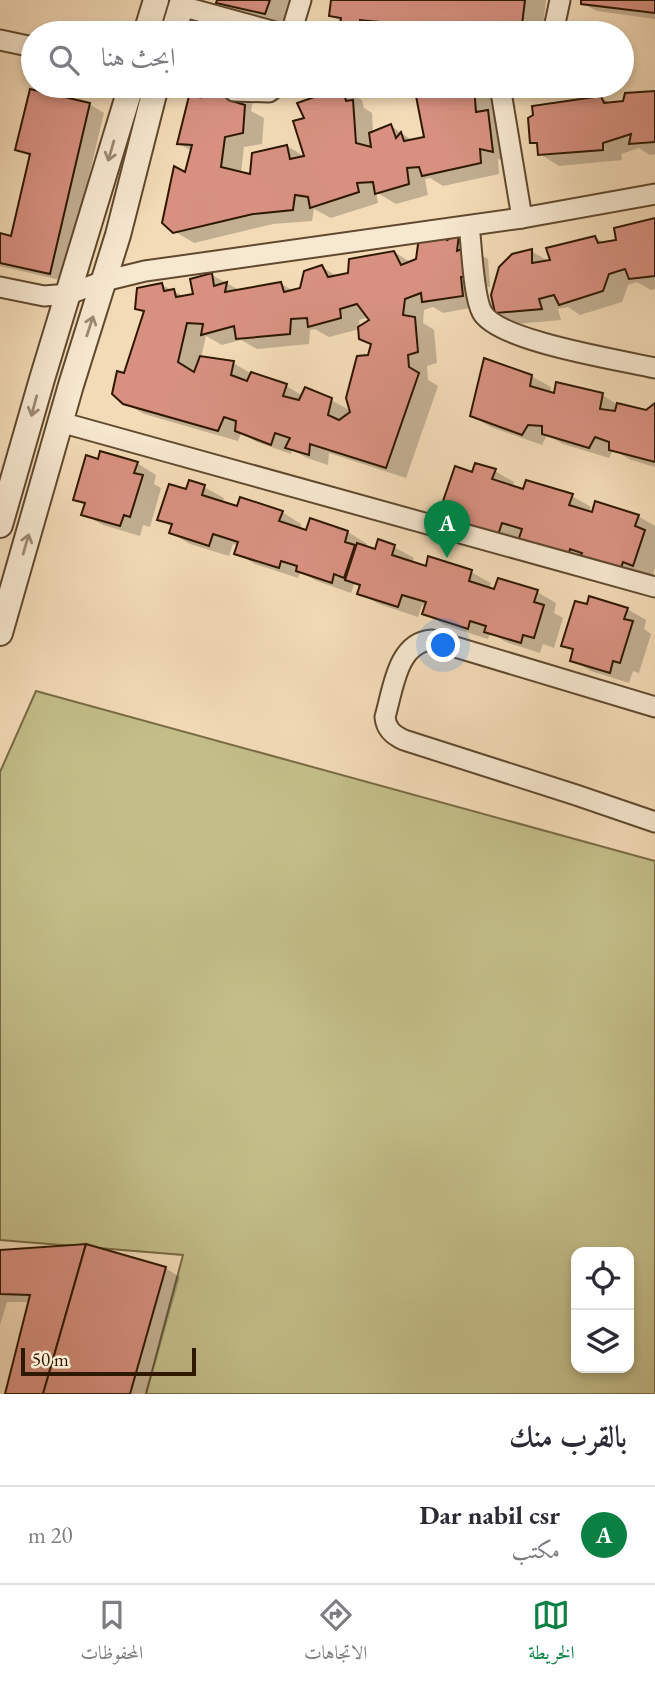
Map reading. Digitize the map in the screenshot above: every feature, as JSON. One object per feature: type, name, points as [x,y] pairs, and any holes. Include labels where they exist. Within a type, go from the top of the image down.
[{"type":"street","points":[[150,21],[156,0]]},
{"type":"street","points":[[295,21],[301,0]]},
{"type":"street","points":[[556,21],[560,0]]},
{"type":"street","points":[[177,21],[182,3],[240,21]]},
{"type":"street","points":[[0,40],[21,44]]},
{"type":"street","points":[[0,526],[41,379],[127,98]]},
{"type":"street","points":[[0,633],[60,422],[104,281],[153,98]]},
{"type":"street","points":[[502,98],[522,218]]},
{"type":"street","points":[[0,286],[44,296],[69,294],[104,281],[145,271],[522,218],[655,194]]},
{"type":"street","points":[[469,226],[480,307],[487,320],[516,335],[655,368]]},
{"type":"street","points":[[60,422],[655,587]]},
{"type":"street","points":[[655,707],[432,640],[416,643],[405,654],[385,717],[390,731],[404,740],[655,822]]},
{"type":"shaded area","points":[[36,691],[655,861],[655,1394],[146,1394],[183,1255],[0,1240],[0,772]]},
{"type":"building","points":[[217,0],[270,0],[265,14],[216,3]]},
{"type":"building","points":[[331,0],[525,0],[522,21],[341,21],[341,18],[329,16]]},
{"type":"building","points":[[581,0],[655,0],[655,13],[581,4]]},
{"type":"building","points":[[655,91],[655,142],[629,144],[631,134],[603,143],[603,150],[538,155],[537,143],[530,143],[528,118],[533,115],[532,106],[587,98],[602,98],[604,103],[623,101],[624,98],[634,98],[634,92]]},
{"type":"building","points":[[28,98],[69,98],[90,103],[50,274],[0,263],[0,233],[11,236],[30,154],[15,150]]},
{"type":"building","points":[[188,98],[233,98],[232,101],[245,105],[243,133],[225,137],[221,167],[250,174],[252,153],[287,145],[290,159],[304,156],[293,121],[304,118],[297,103],[311,98],[353,100],[356,143],[371,147],[369,133],[391,124],[396,138],[401,132],[404,141],[424,137],[416,98],[475,98],[476,112],[488,110],[493,152],[480,149],[481,163],[422,176],[419,167],[407,168],[409,184],[375,194],[373,182],[357,183],[359,192],[310,208],[308,197],[295,195],[293,210],[253,214],[173,233],[162,223],[174,166],[185,172],[192,145],[177,144]]},
{"type":"building","points":[[655,218],[655,276],[629,279],[625,269],[609,274],[603,291],[559,305],[554,295],[539,299],[542,309],[495,313],[491,295],[499,267],[512,254],[532,249],[532,263],[550,260],[546,248],[595,236],[598,243],[616,240],[614,228]]},
{"type":"building","points":[[444,227],[447,240],[459,234],[457,251],[469,246],[471,277],[461,277],[463,296],[422,302],[421,293],[405,299],[403,315],[415,317],[418,352],[408,355],[409,367],[419,373],[386,468],[310,444],[309,455],[285,448],[290,438],[275,433],[271,445],[235,431],[236,421],[224,417],[218,431],[123,404],[112,394],[117,371],[124,373],[144,311],[135,309],[137,288],[162,283],[164,291],[174,289],[176,297],[193,294],[190,279],[212,273],[214,286],[227,282],[225,292],[281,282],[284,292],[300,288],[304,271],[322,265],[328,277],[348,273],[349,259],[394,251],[401,265],[416,259],[419,237]],"holes":[[[357,304],[369,320],[358,327],[359,339],[371,344],[368,355],[357,356],[346,398],[350,412],[339,420],[328,415],[332,398],[305,387],[299,400],[283,396],[287,384],[251,372],[247,381],[231,375],[234,361],[200,356],[194,372],[178,362],[187,323],[203,324],[201,335],[234,326],[236,339],[290,334],[291,319],[307,318],[308,327],[341,318],[340,309]]]},
{"type":"building","points":[[484,358],[532,375],[530,386],[554,393],[556,382],[603,393],[600,409],[615,411],[617,403],[646,410],[655,403],[655,462],[609,450],[609,442],[595,437],[589,448],[542,434],[542,426],[528,425],[522,435],[470,416]]},
{"type":"building","points":[[100,451],[138,462],[134,473],[143,475],[130,517],[124,515],[120,526],[81,515],[85,503],[73,500],[86,455],[98,459]]},
{"type":"building","points":[[475,463],[496,469],[492,479],[523,489],[526,480],[573,494],[569,505],[592,512],[595,501],[639,515],[635,526],[645,530],[633,566],[623,562],[620,571],[580,558],[582,553],[570,549],[568,557],[518,541],[522,529],[502,523],[498,535],[453,520],[456,511],[441,507],[455,466],[472,472]]},
{"type":"building","points":[[189,480],[205,485],[202,495],[237,506],[240,497],[283,511],[279,521],[306,530],[310,518],[348,531],[345,542],[355,545],[344,578],[334,574],[332,583],[296,571],[297,566],[281,561],[279,568],[234,554],[238,542],[213,534],[209,546],[169,533],[172,524],[157,520],[169,484],[186,489]]},
{"type":"building","points":[[378,539],[395,545],[392,555],[426,566],[428,556],[472,570],[469,581],[494,589],[498,578],[538,590],[534,602],[544,605],[534,638],[523,635],[521,643],[484,632],[486,626],[470,621],[468,629],[422,614],[426,602],[402,595],[398,607],[357,594],[360,585],[345,580],[357,543],[375,549]]},
{"type":"building","points":[[589,596],[628,608],[624,619],[633,621],[620,663],[613,661],[610,673],[570,661],[573,649],[561,646],[575,601],[587,604]]},
{"type":"building","points":[[86,1244],[43,1394],[5,1394],[30,1295],[0,1294],[0,1250]]},
{"type":"building","points":[[86,1244],[166,1267],[130,1394],[43,1394]]},
{"type":"place","name":"Dar nabil csr","points":[[447,558]]}]
